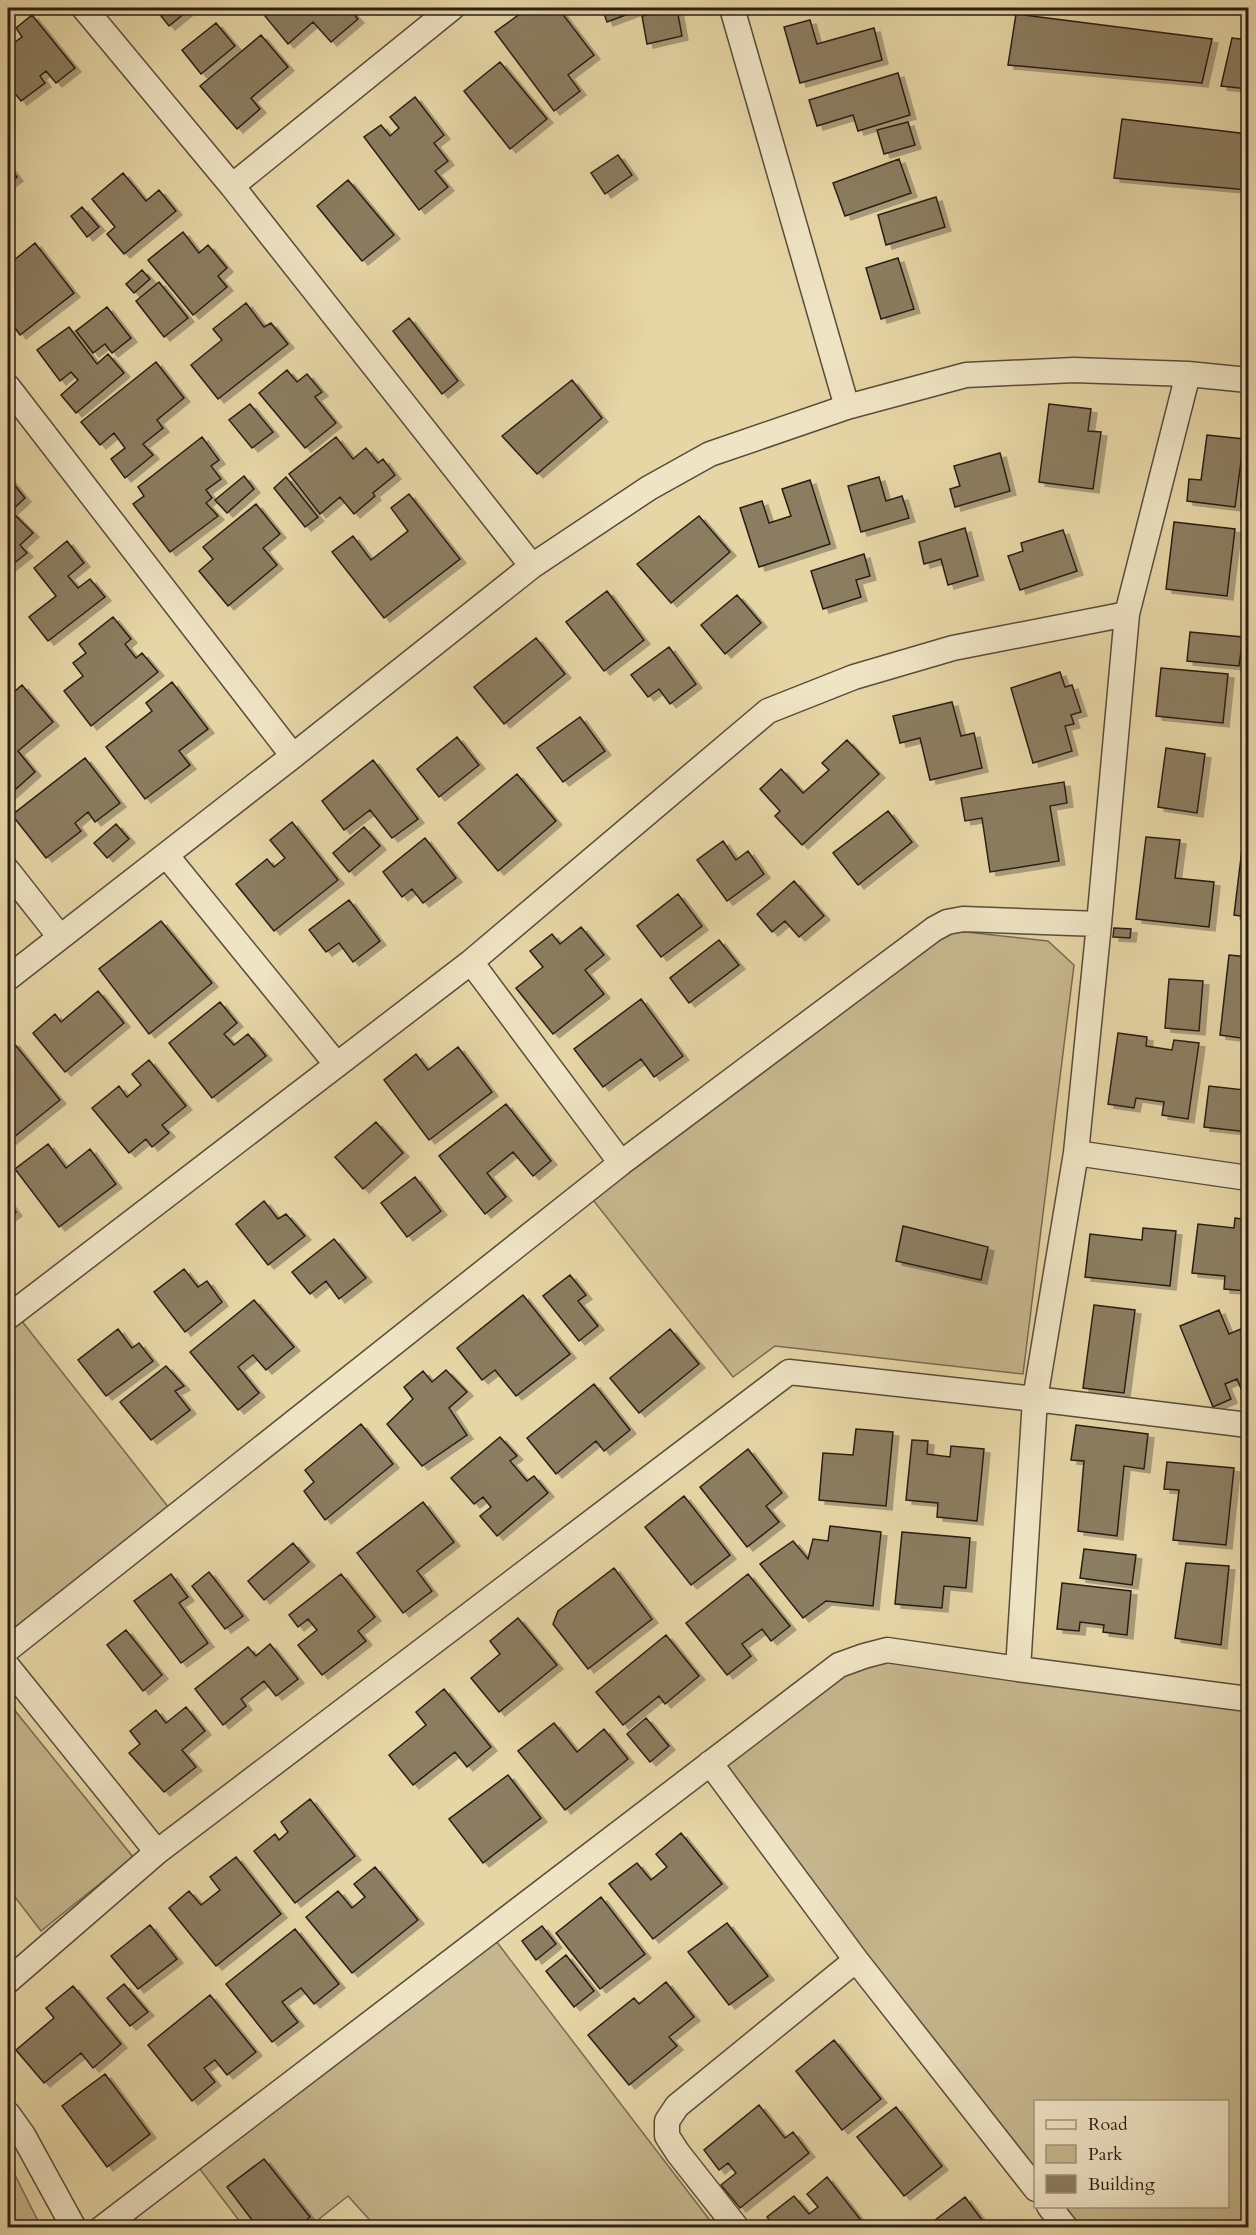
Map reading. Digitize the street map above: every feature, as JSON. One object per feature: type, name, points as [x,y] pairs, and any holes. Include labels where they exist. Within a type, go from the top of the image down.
[{"type":"street","points":[[84,8],[232,186],[532,566]]},
{"type":"street","points":[[232,186],[452,8]]},
{"type":"street","points":[[732,8],[847,407]]},
{"type":"street","points":[[8,978],[532,566],[649,488],[710,454],[847,407],[966,375],[1074,370],[1188,374],[1248,381]]},
{"type":"street","points":[[1018,1669],[1035,1399],[1076,1153],[1126,614],[1188,374]]},
{"type":"street","points":[[8,387],[293,756]]},
{"type":"street","points":[[8,1317],[471,962],[768,711],[854,677],[953,648],[1126,614]]},
{"type":"street","points":[[166,855],[337,1065]]},
{"type":"street","points":[[8,871],[60,937]]},
{"type":"street","points":[[8,1650],[621,1163],[934,929],[947,922],[963,919],[1099,924]]},
{"type":"street","points":[[471,962],[621,1163]]},
{"type":"street","points":[[1076,1153],[1248,1178]]},
{"type":"street","points":[[8,1981],[157,1852],[789,1372],[1248,1425]]},
{"type":"street","points":[[102,2228],[839,1665],[887,1650],[1248,1699]]},
{"type":"street","points":[[8,1667],[157,1852]]},
{"type":"street","points":[[710,1763],[856,1960],[1034,2188]]},
{"type":"street","points":[[737,2228],[678,2153],[668,2136],[667,2121],[677,2106],[856,1960]]},
{"type":"street","points":[[8,2114],[23,2135],[74,2228]]},
{"type":"street","points":[[1051,2208],[1066,2228]]},
{"type":"green space","points":[[966,932],[1048,941],[1074,965],[1023,1374],[775,1346],[733,1377],[593,1200],[936,942],[949,933]]},
{"type":"green space","points":[[21,1320],[169,1508],[8,1637],[8,1330]]},
{"type":"green space","points":[[887,1657],[1248,1705],[1248,2227],[1075,2227],[1059,2208],[1229,2208],[1229,2100],[1034,2100],[1034,2176],[718,1765],[842,1670]]},
{"type":"green space","points":[[8,1702],[133,1857],[41,1931],[8,1888]]},
{"type":"green space","points":[[496,1941],[715,2227],[376,2227],[348,2196],[309,2227],[244,2227],[199,2168]]},
{"type":"green space","points":[[12,2169],[41,2227],[8,2227],[8,2173]]},
{"type":"building","points":[[161,8],[191,8],[169,26],[157,11]]},
{"type":"building","points":[[263,8],[348,8],[358,19],[331,42],[313,22],[288,44],[260,10]]},
{"type":"building","points":[[528,8],[533,8],[538,13],[545,8],[558,8],[594,55],[568,75],[580,91],[554,111],[495,32]]},
{"type":"building","points":[[602,8],[635,8],[636,11],[607,22]]},
{"type":"building","points":[[677,9],[682,36],[647,44],[642,16]]},
{"type":"building","points":[[1016,14],[1212,39],[1202,83],[1008,65]]},
{"type":"building","points":[[32,15],[75,68],[56,83],[46,71],[40,76],[45,83],[21,101],[8,85],[8,38],[12,44],[22,37],[16,28]]},
{"type":"building","points":[[810,20],[817,44],[874,28],[882,60],[800,83],[784,27]]},
{"type":"building","points":[[216,23],[235,46],[201,74],[182,50]]},
{"type":"building","points":[[261,35],[288,67],[251,98],[260,109],[237,129],[200,86]]},
{"type":"building","points":[[1232,38],[1248,40],[1248,89],[1221,86]]},
{"type":"building","points":[[500,62],[547,119],[510,149],[464,91]]},
{"type":"building","points":[[898,73],[910,115],[858,131],[853,115],[817,126],[809,100]]},
{"type":"building","points":[[415,97],[444,135],[434,143],[448,161],[435,171],[448,187],[419,210],[364,137],[381,125],[390,136],[399,128],[390,117]]},
{"type":"building","points":[[1122,119],[1248,134],[1248,190],[1114,178]]},
{"type":"building","points":[[908,122],[915,145],[884,154],[877,130]]},
{"type":"building","points":[[618,155],[632,175],[605,194],[591,173]]},
{"type":"building","points":[[899,159],[911,193],[845,216],[833,183]]},
{"type":"building","points":[[8,165],[17,177],[8,184]]},
{"type":"building","points":[[123,173],[146,201],[159,190],[176,211],[124,254],[107,234],[115,227],[92,199]]},
{"type":"building","points":[[348,180],[394,235],[362,261],[317,206]]},
{"type":"building","points":[[936,197],[945,227],[886,245],[878,215]]},
{"type":"building","points":[[82,207],[99,227],[87,237],[71,216]]},
{"type":"building","points":[[183,232],[199,253],[208,245],[227,268],[218,276],[227,287],[193,315],[148,260]]},
{"type":"building","points":[[35,243],[74,293],[20,335],[8,318],[8,265]]},
{"type":"building","points":[[898,258],[914,309],[881,319],[866,268]]},
{"type":"building","points":[[142,270],[150,279],[134,293],[126,284]]},
{"type":"building","points":[[159,282],[188,318],[164,337],[136,301]]},
{"type":"building","points":[[246,303],[264,327],[271,323],[288,344],[218,399],[191,365],[222,340],[213,329]]},
{"type":"building","points":[[107,307],[131,338],[112,353],[105,344],[93,353],[76,331]]},
{"type":"building","points":[[409,318],[458,381],[442,394],[393,331]]},
{"type":"building","points":[[69,327],[97,364],[108,354],[124,373],[76,413],[61,395],[78,380],[71,372],[60,381],[37,350]]},
{"type":"building","points":[[156,362],[184,398],[157,420],[163,428],[143,444],[153,455],[125,478],[111,459],[125,448],[114,433],[100,445],[81,422]]},
{"type":"building","points":[[287,370],[297,382],[307,374],[322,392],[315,397],[336,423],[305,448],[259,393]]},
{"type":"building","points":[[572,380],[602,418],[537,474],[502,436]]},
{"type":"building","points":[[250,404],[273,432],[252,448],[229,420]]},
{"type":"building","points":[[1049,404],[1091,409],[1088,431],[1101,432],[1093,489],[1039,482]]},
{"type":"building","points":[[1207,435],[1244,439],[1235,507],[1187,501],[1189,479],[1201,480]]},
{"type":"building","points":[[202,437],[219,460],[211,466],[221,479],[206,490],[212,498],[206,503],[218,516],[170,552],[133,504],[144,496],[138,487]]},
{"type":"building","points":[[336,437],[353,459],[366,448],[378,463],[383,459],[395,475],[373,493],[375,496],[354,514],[340,497],[320,514],[289,474]]},
{"type":"building","points":[[1248,449],[1248,506],[1241,505]]},
{"type":"building","points":[[1000,453],[1010,491],[955,507],[950,489],[960,486],[954,466]]},
{"type":"building","points":[[244,476],[254,489],[227,513],[215,500]]},
{"type":"building","points":[[8,477],[25,498],[11,511],[33,533],[20,545],[27,553],[8,568]]},
{"type":"building","points":[[286,477],[318,517],[305,527],[274,488]]},
{"type":"building","points":[[879,477],[886,501],[902,496],[909,518],[861,532],[848,486]]},
{"type":"building","points":[[810,480],[830,544],[759,567],[740,508],[762,501],[769,523],[791,516],[782,489]]},
{"type":"building","points":[[409,494],[460,559],[384,618],[332,552],[353,536],[371,560],[408,531],[391,508]]},
{"type":"building","points":[[256,504],[280,534],[263,548],[277,565],[228,606],[199,571],[213,559],[203,547]]},
{"type":"building","points":[[699,516],[730,552],[671,603],[637,564]]},
{"type":"building","points":[[1174,522],[1235,529],[1227,596],[1166,589]]},
{"type":"building","points":[[965,528],[978,576],[948,585],[941,559],[924,564],[919,542]]},
{"type":"building","points":[[1063,530],[1077,571],[1020,590],[1008,556],[1023,551],[1021,543]]},
{"type":"building","points":[[67,541],[84,563],[68,576],[78,588],[90,579],[105,597],[48,641],[29,617],[56,596],[34,568]]},
{"type":"building","points":[[864,554],[870,576],[856,580],[861,597],[823,609],[811,571]]},
{"type":"building","points":[[607,591],[644,640],[604,671],[566,622]]},
{"type":"building","points":[[737,595],[761,623],[725,654],[701,625]]},
{"type":"building","points":[[113,617],[131,639],[125,644],[136,658],[142,653],[158,672],[91,726],[64,691],[83,676],[73,663],[86,653],[79,644]]},
{"type":"building","points":[[1190,632],[1243,637],[1239,666],[1187,661]]},
{"type":"building","points":[[536,638],[565,674],[504,724],[474,687]]},
{"type":"building","points":[[669,647],[696,684],[670,704],[659,689],[648,697],[631,675]]},
{"type":"building","points":[[1161,668],[1228,674],[1223,723],[1156,716]]},
{"type":"building","points":[[1060,672],[1065,687],[1072,685],[1081,712],[1071,715],[1074,724],[1065,726],[1072,751],[1033,763],[1011,688]]},
{"type":"building","points":[[172,682],[208,729],[179,751],[190,765],[145,799],[106,747],[152,711],[146,703]]},
{"type":"building","points":[[22,685],[53,722],[18,751],[35,772],[8,796],[8,697]]},
{"type":"building","points":[[952,702],[961,736],[974,733],[982,768],[930,780],[920,738],[900,743],[893,716]]},
{"type":"building","points":[[580,717],[605,751],[563,782],[537,748]]},
{"type":"building","points":[[457,737],[479,765],[439,797],[417,769]]},
{"type":"building","points":[[847,740],[879,774],[802,845],[775,816],[780,811],[760,789],[781,769],[803,793],[829,770],[822,763]]},
{"type":"building","points":[[1166,748],[1205,754],[1197,813],[1158,807]]},
{"type":"building","points":[[85,758],[120,803],[95,822],[88,812],[75,823],[81,831],[46,858],[12,815]]},
{"type":"building","points":[[373,760],[418,819],[392,838],[370,810],[344,830],[322,801]]},
{"type":"building","points":[[517,774],[556,821],[498,871],[458,823]]},
{"type":"building","points":[[1064,782],[1067,803],[1050,806],[1059,861],[990,872],[982,818],[965,821],[961,798]]},
{"type":"building","points":[[888,811],[912,842],[858,885],[833,853]]},
{"type":"building","points":[[292,822],[338,880],[274,931],[236,884],[267,859],[274,867],[285,858],[270,840]]},
{"type":"building","points":[[116,824],[129,839],[107,858],[94,843]]},
{"type":"building","points":[[364,827],[380,846],[349,872],[333,853]]},
{"type":"building","points":[[1146,837],[1180,840],[1175,878],[1214,882],[1209,927],[1136,919]]},
{"type":"building","points":[[425,838],[456,878],[423,903],[412,889],[402,897],[383,872]]},
{"type":"building","points":[[723,841],[736,860],[748,851],[764,874],[727,901],[697,860]]},
{"type":"building","points":[[1242,849],[1248,849],[1248,917],[1234,915]]},
{"type":"building","points":[[794,881],[824,916],[799,937],[785,921],[772,932],[757,914]]},
{"type":"building","points":[[678,894],[702,926],[661,957],[637,926]]},
{"type":"building","points":[[349,900],[380,941],[353,962],[339,943],[326,952],[309,930]]},
{"type":"building","points":[[161,921],[212,983],[149,1034],[99,969]]},
{"type":"building","points":[[581,927],[604,955],[585,970],[604,994],[553,1034],[516,988],[543,967],[530,951],[552,934],[560,944]]},
{"type":"building","points":[[1114,928],[1131,929],[1130,938],[1113,937]]},
{"type":"building","points":[[719,940],[739,965],[689,1003],[670,978]]},
{"type":"building","points":[[1229,955],[1248,957],[1248,1039],[1220,1035]]},
{"type":"building","points":[[1169,979],[1203,981],[1199,1031],[1165,1028]]},
{"type":"building","points":[[98,991],[124,1023],[65,1072],[33,1033],[55,1014],[61,1022]]},
{"type":"building","points":[[641,999],[683,1056],[654,1077],[641,1059],[603,1087],[574,1049]]},
{"type":"building","points":[[220,1002],[237,1023],[224,1034],[234,1045],[248,1034],[266,1056],[212,1098],[169,1043]]},
{"type":"building","points":[[1118,1033],[1147,1037],[1146,1046],[1172,1050],[1174,1040],[1199,1043],[1188,1119],[1162,1115],[1164,1102],[1136,1098],[1134,1108],[1108,1104]]},
{"type":"building","points":[[13,1042],[60,1100],[8,1142],[8,1047]]},
{"type":"building","points":[[458,1047],[492,1092],[429,1140],[384,1080],[416,1054],[428,1070]]},
{"type":"building","points":[[1248,1054],[1248,1132],[1204,1127],[1209,1086],[1244,1090]]},
{"type":"building","points":[[149,1060],[186,1106],[162,1125],[169,1133],[152,1147],[146,1139],[129,1153],[92,1108],[119,1086],[127,1097],[141,1085],[132,1074]]},
{"type":"building","points":[[506,1104],[551,1161],[533,1176],[513,1152],[487,1173],[506,1197],[485,1214],[439,1156]]},
{"type":"building","points":[[376,1122],[403,1153],[363,1189],[335,1157]]},
{"type":"building","points":[[48,1144],[66,1168],[90,1149],[116,1184],[59,1227],[15,1169]]},
{"type":"building","points":[[415,1177],[441,1211],[407,1237],[381,1203]]},
{"type":"building","points":[[8,1201],[16,1212],[8,1218]]},
{"type":"building","points":[[264,1201],[278,1219],[286,1214],[305,1236],[268,1265],[236,1224]]},
{"type":"building","points":[[1235,1218],[1248,1220],[1248,1291],[1224,1289],[1225,1276],[1192,1273],[1198,1224],[1234,1228]]},
{"type":"building","points":[[903,1226],[988,1247],[981,1280],[896,1261]]},
{"type":"building","points":[[1143,1228],[1176,1231],[1170,1286],[1085,1277],[1090,1234],[1142,1240]]},
{"type":"building","points":[[334,1239],[366,1278],[339,1299],[326,1281],[310,1294],[292,1272]]},
{"type":"building","points":[[184,1269],[198,1287],[207,1281],[222,1302],[185,1332],[154,1292]]},
{"type":"building","points":[[570,1275],[586,1295],[578,1301],[598,1326],[579,1341],[543,1296]]},
{"type":"building","points":[[523,1295],[570,1354],[516,1396],[495,1370],[482,1380],[457,1348]]},
{"type":"building","points":[[254,1300],[294,1347],[266,1370],[253,1355],[238,1367],[259,1393],[238,1410],[190,1352]]},
{"type":"building","points":[[1094,1305],[1135,1310],[1124,1393],[1083,1388]]},
{"type":"building","points":[[1219,1310],[1229,1334],[1248,1326],[1248,1389],[1242,1391],[1237,1379],[1225,1384],[1231,1399],[1213,1407],[1180,1326]]},
{"type":"building","points":[[118,1329],[132,1348],[139,1343],[153,1361],[106,1396],[78,1360]]},
{"type":"building","points":[[670,1329],[699,1364],[639,1413],[610,1378]]},
{"type":"building","points":[[166,1366],[184,1386],[175,1391],[190,1410],[151,1440],[120,1402]]},
{"type":"building","points":[[446,1370],[467,1392],[449,1408],[467,1435],[422,1466],[387,1424],[413,1399],[404,1387],[423,1371],[432,1382]]},
{"type":"building","points":[[594,1384],[630,1430],[604,1451],[596,1441],[556,1474],[527,1438]]},
{"type":"building","points":[[361,1424],[393,1464],[325,1520],[304,1491],[314,1482],[305,1470]]},
{"type":"building","points":[[1076,1425],[1148,1434],[1144,1469],[1124,1466],[1117,1536],[1078,1531],[1084,1461],[1071,1460]]},
{"type":"building","points":[[856,1429],[893,1432],[886,1506],[819,1500],[823,1453],[853,1455]]},
{"type":"building","points":[[500,1437],[517,1456],[510,1461],[527,1481],[534,1476],[548,1493],[497,1536],[480,1516],[491,1507],[483,1497],[474,1504],[451,1478]]},
{"type":"building","points":[[912,1440],[928,1441],[927,1454],[950,1457],[951,1446],[984,1449],[977,1521],[937,1517],[938,1503],[906,1500]]},
{"type":"building","points":[[748,1449],[782,1493],[766,1506],[779,1522],[747,1547],[700,1487]]},
{"type":"building","points":[[1167,1462],[1234,1468],[1226,1545],[1173,1540],[1179,1490],[1164,1489]]},
{"type":"building","points":[[684,1496],[730,1555],[691,1585],[645,1527]]},
{"type":"building","points":[[423,1502],[454,1542],[417,1571],[432,1591],[403,1613],[357,1553]]},
{"type":"building","points":[[830,1526],[881,1532],[873,1606],[826,1601],[803,1618],[760,1564],[793,1541],[808,1559],[813,1539],[828,1541]]},
{"type":"building","points":[[902,1532],[970,1538],[966,1588],[944,1586],[942,1608],[895,1604]]},
{"type":"building","points":[[293,1543],[309,1562],[264,1600],[248,1581]]},
{"type":"building","points":[[1084,1549],[1136,1555],[1132,1585],[1080,1578]]},
{"type":"building","points":[[1186,1563],[1229,1566],[1221,1645],[1175,1638]]},
{"type":"building","points":[[614,1568],[652,1619],[588,1669],[553,1624],[558,1611]]},
{"type":"building","points":[[209,1572],[243,1616],[225,1629],[192,1586]]},
{"type":"building","points":[[171,1574],[188,1597],[179,1603],[208,1643],[181,1663],[134,1601]]},
{"type":"building","points":[[341,1574],[375,1617],[358,1631],[366,1641],[322,1675],[298,1645],[317,1630],[308,1619],[298,1627],[289,1615]]},
{"type":"building","points":[[748,1574],[790,1626],[771,1641],[762,1629],[742,1644],[751,1656],[727,1675],[686,1623]]},
{"type":"building","points":[[1062,1583],[1131,1591],[1127,1635],[1103,1632],[1104,1625],[1080,1622],[1079,1631],[1057,1629]]},
{"type":"building","points":[[518,1618],[557,1665],[499,1712],[471,1678],[500,1654],[490,1641]]},
{"type":"building","points":[[126,1630],[162,1675],[143,1691],[107,1645]]},
{"type":"building","points":[[666,1635],[699,1676],[665,1704],[659,1696],[623,1725],[596,1692]]},
{"type":"building","points":[[270,1644],[298,1679],[276,1696],[264,1681],[241,1699],[246,1706],[223,1725],[195,1689],[248,1647],[256,1656]]},
{"type":"building","points":[[444,1689],[491,1747],[467,1767],[455,1752],[413,1785],[389,1755],[426,1725],[416,1712]]},
{"type":"building","points":[[186,1707],[205,1731],[182,1750],[196,1767],[164,1792],[129,1753],[140,1744],[130,1731],[156,1710],[166,1723]]},
{"type":"building","points":[[646,1718],[669,1746],[650,1762],[627,1734]]},
{"type":"building","points":[[554,1723],[577,1752],[604,1729],[628,1759],[565,1810],[518,1751]]},
{"type":"building","points":[[508,1775],[541,1818],[483,1863],[449,1819]]},
{"type":"building","points":[[310,1799],[355,1856],[295,1903],[254,1851],[275,1834],[279,1840],[288,1832],[281,1822]]},
{"type":"building","points":[[681,1833],[722,1884],[653,1939],[609,1884],[637,1863],[651,1880],[667,1867],[656,1854]]},
{"type":"building","points":[[236,1857],[281,1914],[216,1966],[169,1908],[189,1891],[201,1905],[220,1890],[210,1877]]},
{"type":"building","points":[[375,1867],[418,1920],[352,1973],[306,1917],[338,1891],[352,1908],[365,1897],[354,1884]]},
{"type":"building","points":[[601,1897],[645,1954],[600,1989],[556,1933]]},
{"type":"building","points":[[727,1923],[768,1976],[729,2005],[688,1952]]},
{"type":"building","points":[[150,1925],[177,1959],[138,1989],[111,1956]]},
{"type":"building","points":[[542,1926],[556,1944],[536,1960],[522,1941]]},
{"type":"building","points":[[295,1929],[339,1984],[314,2004],[301,1988],[282,2002],[298,2022],[272,2042],[226,1984]]},
{"type":"building","points":[[566,1955],[594,1991],[574,2007],[546,1971]]},
{"type":"building","points":[[666,1982],[694,2017],[669,2037],[677,2046],[629,2085],[588,2035],[634,1998],[639,2004]]},
{"type":"building","points":[[124,1984],[148,2012],[130,2026],[107,1998]]},
{"type":"building","points":[[73,1986],[121,2044],[93,2068],[81,2053],[44,2083],[16,2050],[54,2018],[46,2008]]},
{"type":"building","points":[[210,1995],[256,2052],[227,2075],[215,2060],[204,2068],[215,2082],[192,2101],[148,2045]]},
{"type":"building","points":[[834,2040],[881,2099],[842,2130],[796,2071]]},
{"type":"building","points":[[105,2074],[150,2134],[107,2167],[62,2106]]},
{"type":"building","points":[[759,2105],[785,2138],[793,2132],[809,2153],[740,2208],[721,2185],[736,2173],[728,2163],[719,2170],[704,2150]]},
{"type":"building","points":[[896,2107],[942,2166],[904,2196],[857,2137]]},
{"type":"building","points":[[264,2159],[310,2217],[297,2228],[258,2228],[227,2187]]},
{"type":"building","points":[[827,2177],[867,2228],[775,2228],[767,2217],[794,2196],[809,2214],[818,2207],[807,2194]]},
{"type":"building","points":[[965,2197],[988,2228],[926,2228],[926,2227]]}]
